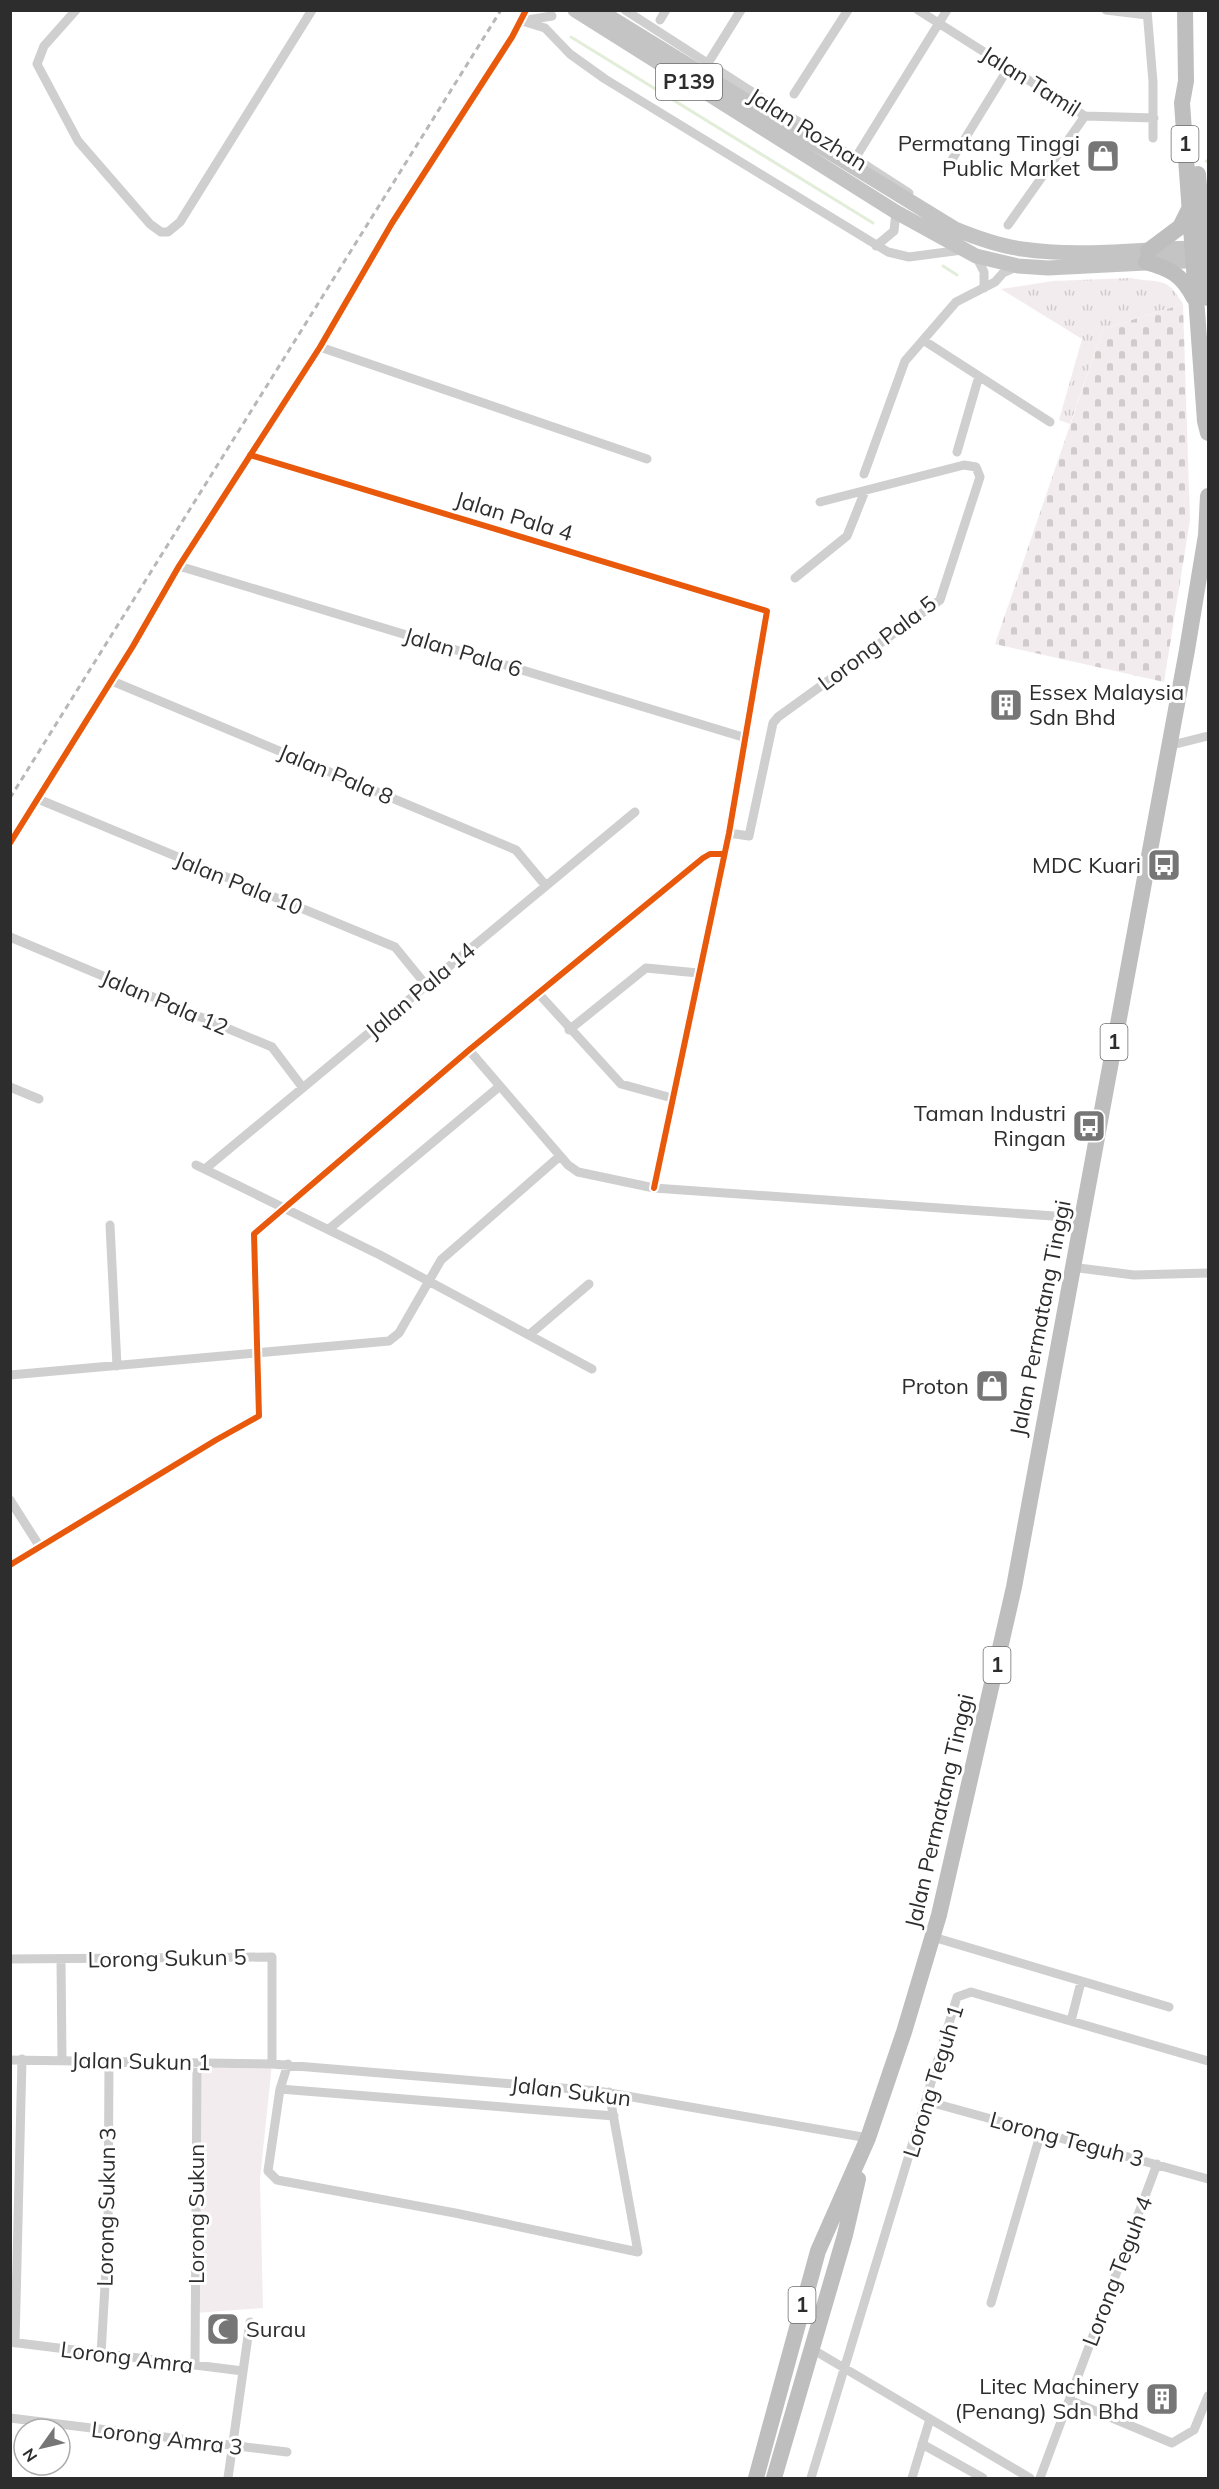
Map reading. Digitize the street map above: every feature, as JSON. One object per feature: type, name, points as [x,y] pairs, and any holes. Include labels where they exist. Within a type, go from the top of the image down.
[{"type":"highway","name":"1","points":[[1185,10],[1186,81],[1182,103],[1189,208],[1199,254]]},
{"type":"highway","name":"1","points":[[1186,81],[1193,103],[1203,301],[1205,421],[1209,432]]},
{"type":"highway","points":[[1189,208],[1180,227],[1147,256],[1181,276],[1203,301]]},
{"type":"highway","name":"Jalan Permatang Tinggi","points":[[774,2478],[844,2235],[868,2138],[933,1937],[1014,1587],[1206,535],[1209,496]]},
{"type":"highway","name":"Jalan Permatang Tinggi","points":[[756,2478],[818,2251],[868,2138]]},
{"type":"highway","points":[[801,2308],[804,2342],[812,2349]]},
{"type":"main road","name":"Jalan Rozhan","points":[[575,10],[808,149],[955,230],[984,241],[1026,250],[1147,256],[1199,254]]},
{"type":"main road","name":"Jalan Rozhan","points":[[598,10],[808,149],[896,212],[962,250],[976,256],[1018,266],[1048,268],[1147,256]]},
{"type":"street","points":[[76,10],[44,46],[37,64],[78,141],[150,224],[161,232],[168,232],[180,222],[312,10]]},
{"type":"street","points":[[10,843],[112,681],[179,566],[320,347],[392,223],[522,21],[526,10]]},
{"type":"street","points":[[625,10],[984,241]]},
{"type":"street","points":[[660,20],[666,10]]},
{"type":"street","points":[[708,63],[741,10]]},
{"type":"street","points":[[794,94],[848,10]]},
{"type":"street","name":"Jalan Tamil","points":[[918,10],[1085,116],[1154,118]]},
{"type":"street","points":[[856,157],[947,10]]},
{"type":"street","points":[[1106,10],[1147,13],[1154,118],[1153,138]]},
{"type":"street","points":[[522,21],[552,13],[554,36]]},
{"type":"street","points":[[522,21],[538,24],[554,36],[570,54],[605,79],[876,246],[897,256],[909,258],[962,250]]},
{"type":"street","points":[[945,171],[1009,67]]},
{"type":"street","points":[[1008,225],[1085,116]]},
{"type":"street","points":[[876,246],[894,231],[896,212]]},
{"type":"street","points":[[976,256],[982,265],[984,288]]},
{"type":"street","points":[[864,474],[905,361],[956,302],[984,288],[1018,266]]},
{"type":"street","points":[[923,340],[1050,422]]},
{"type":"street","points":[[320,347],[647,459]]},
{"type":"street","points":[[957,452],[979,376]]},
{"type":"street","name":"Jalan Pala 4","points":[[250,455],[767,611],[746,738]]},
{"type":"street","name":"Lorong Pala 5","points":[[729,833],[749,836],[773,723],[778,717],[940,600],[980,477],[976,467],[964,465],[820,502]]},
{"type":"street","points":[[795,578],[847,537],[865,490]]},
{"type":"street","name":"Jalan Pala 6","points":[[179,566],[746,738]]},
{"type":"street","name":"Jalan Pala 8","points":[[112,681],[516,850],[546,886]]},
{"type":"street","points":[[1168,746],[1209,736]]},
{"type":"street","points":[[654,1188],[729,833],[746,738]]},
{"type":"street","name":"Jalan Pala 10","points":[[38,799],[395,947],[426,985]]},
{"type":"street","name":"Jalan Pala 14","points":[[283,1207],[201,1167],[303,1088],[635,812]]},
{"type":"street","points":[[10,1565],[259,1416],[254,1234],[469,1050],[703,858],[710,854],[724,854]]},
{"type":"street","name":"Jalan Pala 12","points":[[10,937],[272,1047],[303,1088]]},
{"type":"street","points":[[569,1030],[646,968],[698,973]]},
{"type":"street","points":[[539,994],[569,1030],[621,1084],[672,1098]]},
{"type":"street","points":[[469,1050],[573,1170],[654,1188],[1082,1218]]},
{"type":"street","points":[[328,1229],[500,1086]]},
{"type":"street","points":[[10,1087],[39,1099]]},
{"type":"street","points":[[10,1375],[389,1341],[399,1333],[441,1260],[560,1156]]},
{"type":"street","points":[[283,1207],[429,1281],[592,1369]]},
{"type":"street","points":[[110,1225],[117,1366]]},
{"type":"street","points":[[1071,1267],[1134,1275],[1209,1273]]},
{"type":"street","points":[[529,1335],[588,1284]]},
{"type":"street","points":[[10,1500],[40,1547]]},
{"type":"street","points":[[933,1937],[1169,2007]]},
{"type":"street","name":"Lorong Sukun 5","points":[[10,1959],[272,1957],[272,2064]]},
{"type":"street","name":"Lorong Sukun 5","points":[[61,1959],[62,2060]]},
{"type":"street","points":[[1071,2021],[1081,1982]]},
{"type":"street","name":"Lorong Teguh 1","points":[[811,2478],[957,1997],[971,1992],[1209,2061]]},
{"type":"street","points":[[13,2343],[22,2059]]},
{"type":"street","name":"Jalan Sukun 1","points":[[10,2060],[272,2064]]},
{"type":"street","name":"Lorong Sukun 3","points":[[101,2354],[108,2234],[109,2061]]},
{"type":"street","name":"Lorong Sukun","points":[[195,2365],[197,2062]]},
{"type":"street","name":"Jalan Sukun","points":[[272,2064],[609,2092],[868,2138]]},
{"type":"street","points":[[288,2064],[280,2089],[268,2171],[277,2180],[455,2213],[638,2252],[609,2092]]},
{"type":"street","points":[[280,2089],[614,2116]]},
{"type":"street","name":"Lorong Teguh 3","points":[[926,2101],[1209,2179]]},
{"type":"street","points":[[991,2303],[1041,2132]]},
{"type":"street","name":"Lorong Teguh 4","points":[[1040,2478],[1157,2164]]},
{"type":"street","points":[[228,2478],[250,2322]]},
{"type":"street","name":"Lorong Amra","points":[[13,2343],[243,2371]]},
{"type":"street","points":[[812,2349],[1030,2478]]},
{"type":"street","points":[[1069,2400],[1172,2443],[1194,2430],[1209,2396]]},
{"type":"street","name":"Lorong Amra 3","points":[[10,2418],[287,2452]]},
{"type":"street","points":[[912,2478],[930,2419]]},
{"type":"street","points":[[922,2444],[983,2478]]},
{"type":"green space","points":[[1131,278],[1162,282],[1172,289],[1183,304],[1103,329],[1070,424],[1059,420],[1082,339],[1001,289],[1053,281]]},
{"type":"green space","points":[[1183,304],[1190,520],[1164,682],[995,644],[1103,329]]},
{"type":"green space","points":[[197,2063],[272,2064],[260,2179],[263,2308],[195,2313]]},
{"type":"waterway","points":[[571,37],[873,223]]},
{"type":"waterway","points":[[943,266],[957,275]]},
{"type":"railway","points":[[10,798],[501,10]]},
{"type":"cycle path","points":[[10,843],[133,646],[179,566],[320,347],[392,223],[512,37],[526,10]]},
{"type":"cycle path","points":[[250,455],[767,611],[729,833],[654,1188]]},
{"type":"cycle path","points":[[10,1565],[259,1416],[254,1234],[469,1050],[703,858],[710,854],[724,854]]},
{"type":"place","name":"Permatang Tinggi Public Market","points":[[1103,156]]},
{"type":"place","name":"Essex Malaysia Sdn Bhd","points":[[1006,705]]},
{"type":"place","name":"MDC Kuari","points":[[1164,865]]},
{"type":"place","name":"Taman Industri Ringan","points":[[1089,1126]]},
{"type":"place","name":"Proton","points":[[992,1386]]},
{"type":"place","name":"Surau","points":[[223,2329]]},
{"type":"place","name":"Litec Machinery (Penang) Sdn Bhd","points":[[1162,2399]]}]
